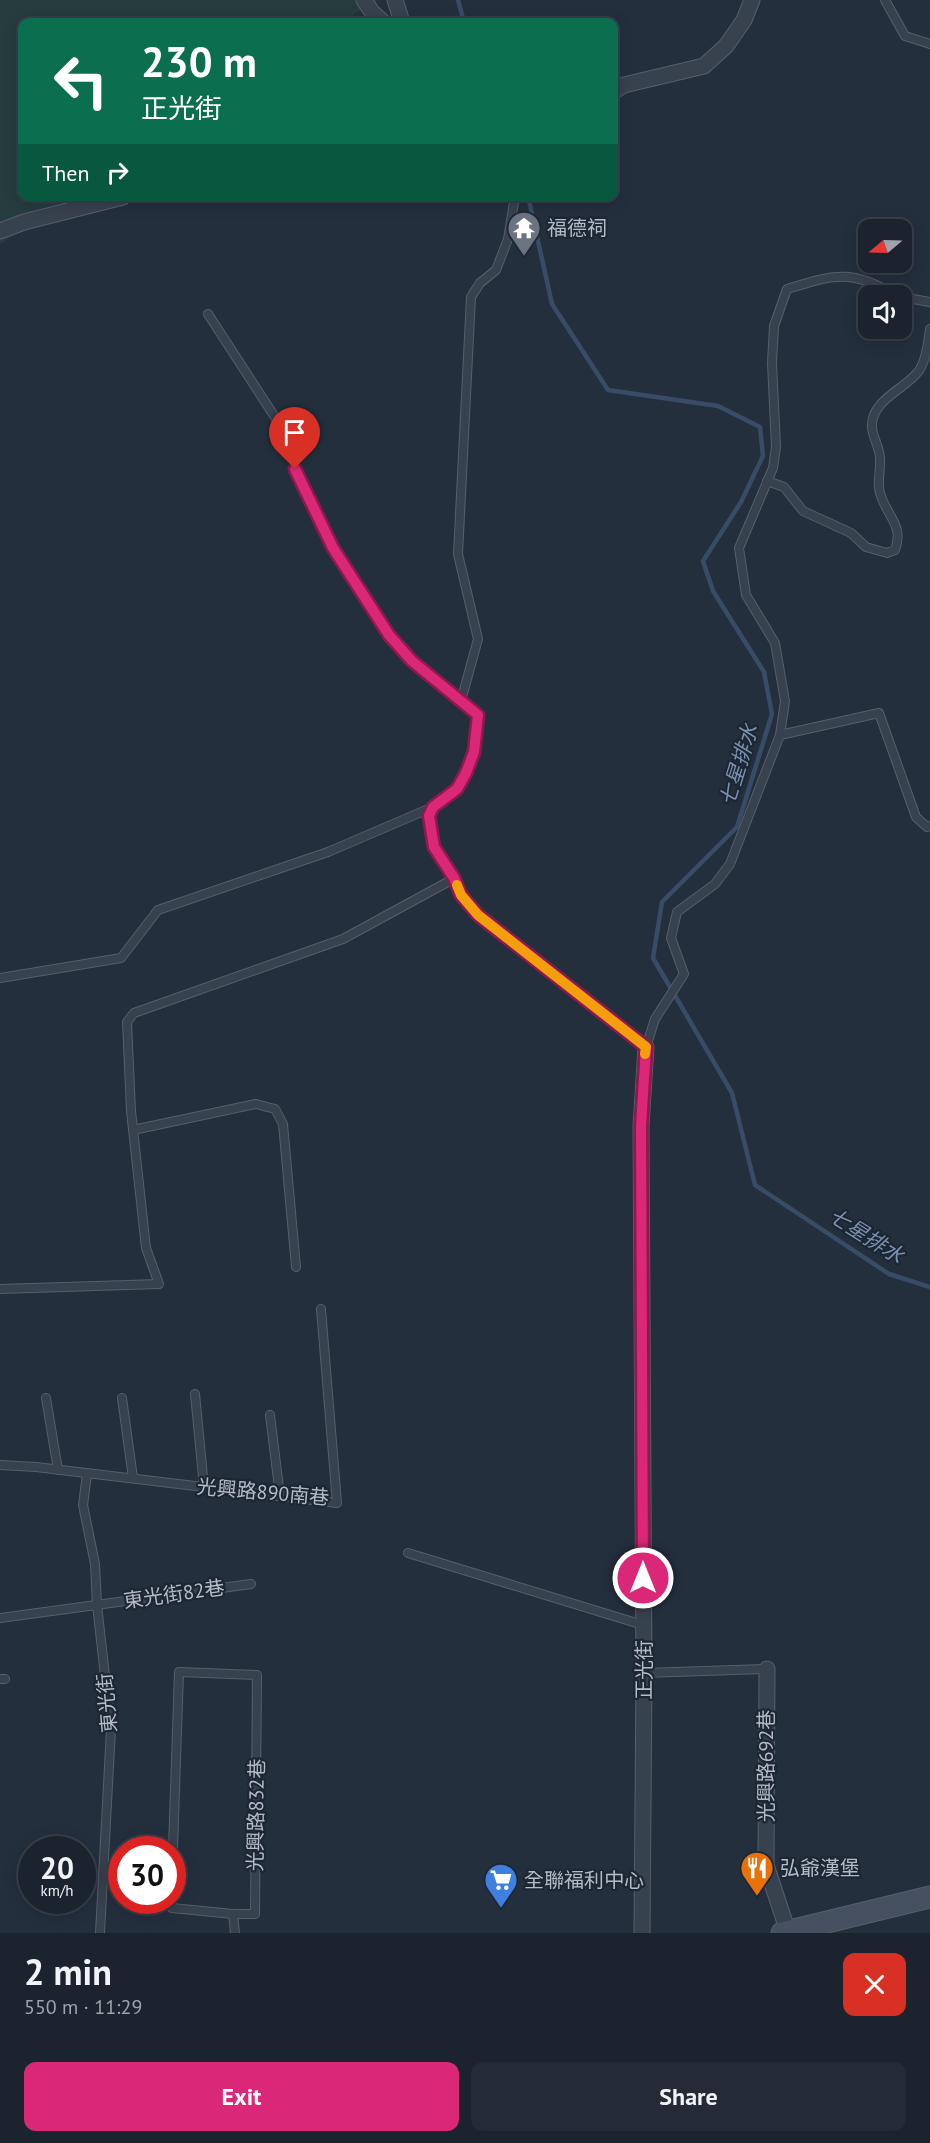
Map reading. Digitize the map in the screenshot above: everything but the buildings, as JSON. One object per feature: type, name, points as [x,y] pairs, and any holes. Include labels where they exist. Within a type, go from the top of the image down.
[{"type":"main road","points":[[785,1932],[930,1897]]},
{"type":"street","points":[[364,0],[379,18]]},
{"type":"street","points":[[396,0],[401,18]]},
{"type":"street","points":[[618,89],[704,66],[726,46],[744,20],[752,0]]},
{"type":"street","points":[[0,231],[24,222],[107,201]]},
{"type":"street","name":"正光街","points":[[642,1933],[644,1673],[641,1126],[646,1047]]},
{"type":"street","name":"光興路692巷","points":[[767,1669],[766,1865],[785,1932]]},
{"type":"lane","points":[[744,20],[761,0]]},
{"type":"lane","points":[[885,0],[905,36],[930,44]]},
{"type":"lane","points":[[461,700],[478,639],[458,554],[471,297],[480,283],[496,270],[508,239],[514,201]]},
{"type":"lane","points":[[433,807],[429,816],[434,847],[454,878],[461,895],[478,915],[646,1047],[655,1019],[684,974],[671,938],[677,912],[715,884],[730,864],[780,735],[785,701],[775,643],[746,595],[739,548],[772,468],[776,447],[772,363],[774,326],[787,288],[827,276],[855,277],[877,285]]},
{"type":"lane","points":[[912,299],[930,302]]},
{"type":"lane","points":[[0,978],[121,958],[158,910],[328,852],[433,807],[457,789],[474,752],[478,715],[412,661],[389,635],[333,548],[295,469],[295,448],[208,314]]},
{"type":"lane","points":[[767,481],[784,487],[803,511],[851,533],[866,548],[887,554],[895,550],[899,540],[896,524],[880,495],[878,478],[880,458],[872,426],[880,404],[918,372],[927,348],[930,330]]},
{"type":"lane","points":[[780,735],[879,713],[916,817],[927,827],[930,826]]},
{"type":"lane","points":[[0,1289],[159,1284],[146,1248],[133,1130],[128,1022],[134,1013],[344,939],[454,878]]},
{"type":"lane","points":[[133,1130],[256,1104],[275,1109],[283,1124],[296,1267]]},
{"type":"lane","name":"光興路890南巷","points":[[0,1466],[133,1478],[337,1503],[321,1310]]},
{"type":"lane","points":[[195,1394],[204,1487]]},
{"type":"lane","points":[[46,1398],[58,1470]]},
{"type":"lane","points":[[122,1398],[133,1478]]},
{"type":"lane","points":[[270,1415],[280,1496]]},
{"type":"lane","name":"東光街","points":[[87,1474],[83,1505],[95,1564],[97,1605],[111,1730],[100,1933]]},
{"type":"lane","points":[[408,1553],[643,1624]]},
{"type":"lane","name":"東光街82巷","points":[[0,1618],[250,1584]]},
{"type":"lane","points":[[644,1673],[767,1669]]},
{"type":"lane","name":"光興路832巷","points":[[173,1836],[179,1672],[257,1675],[255,1914],[233,1914]]},
{"type":"lane","points":[[186,1906],[233,1914],[235,1933]]},
{"type":"green space","points":[[0,0],[377,0],[348,18],[18,18],[18,201],[68,201],[0,244]]},
{"type":"waterway","name":"七星排水","points":[[458,0],[463,18]]},
{"type":"waterway","name":"七星排水","points":[[529,201],[552,304],[608,390],[718,406],[760,427],[763,456],[741,502],[703,561],[713,591],[764,672],[772,714],[737,827],[662,902],[653,958],[732,1093],[755,1185],[889,1274],[930,1287]]},
{"type":"slow traffic","points":[[457,885],[461,895],[478,915],[646,1047],[645,1054]]},
{"type":"place","name":"福德祠","points":[[524,257]]},
{"type":"place","name":"弘爺漢堡","points":[[757,1897]]},
{"type":"place","name":"全聯福利中心","points":[[501,1909]]},
{"type":"route","points":[[295,469],[333,548],[389,635],[412,661],[478,715],[474,752],[466,773],[457,789],[433,807],[429,816],[434,847],[454,878],[461,895],[478,915],[646,1047],[641,1098],[643,1578]]}]
